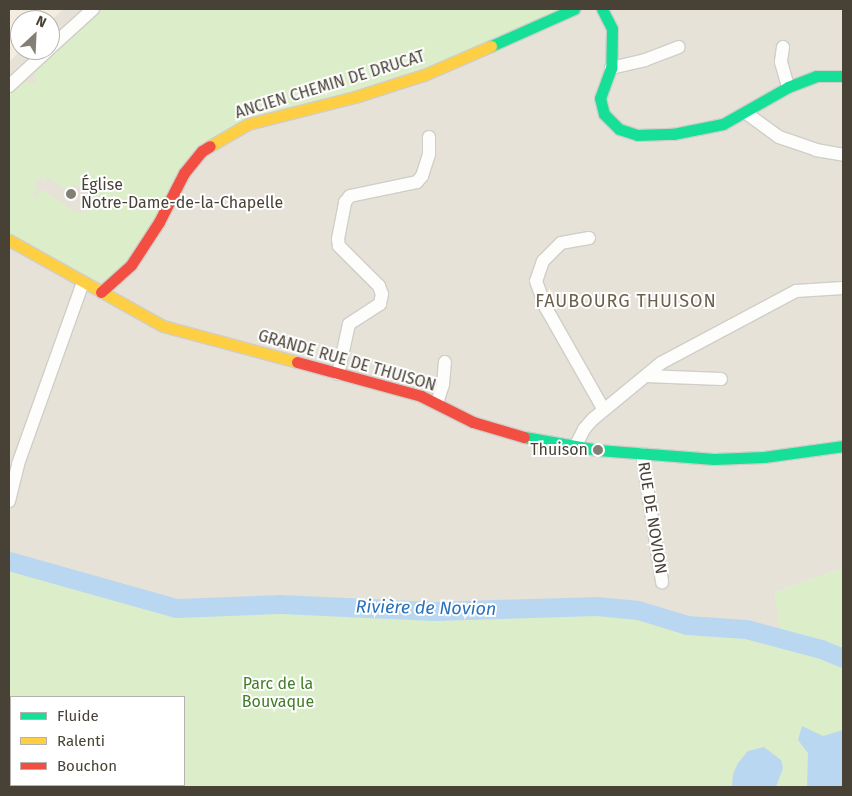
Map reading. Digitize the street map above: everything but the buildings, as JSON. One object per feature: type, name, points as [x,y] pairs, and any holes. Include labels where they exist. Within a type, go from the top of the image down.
[{"type":"street","points":[[60,39],[93,9]]},
{"type":"street","name":"ANCIEN CHEMIN DE DRUCAT","points":[[101,292],[131,265],[159,222],[184,173],[202,152],[225,136],[248,124],[355,97],[424,75],[574,9]]},
{"type":"street","points":[[602,9],[612,30],[611,68],[600,98],[604,114],[620,129],[637,135],[673,134],[723,124],[746,113],[788,87],[816,76],[843,76]]},
{"type":"street","points":[[611,68],[645,60],[679,47]]},
{"type":"street","points":[[783,47],[781,62],[788,87]]},
{"type":"street","points":[[9,86],[37,60]]},
{"type":"street","points":[[746,113],[779,137],[816,150],[843,155]]},
{"type":"street","points":[[338,374],[349,324],[380,304],[382,294],[379,286],[339,246],[338,238],[345,202],[350,196],[417,182],[422,176],[429,154],[429,137]]},
{"type":"street","points":[[589,238],[561,243],[543,261],[536,281],[546,308],[604,410]]},
{"type":"street","name":"GRANDE RUE DE THUISON","points":[[9,240],[142,316],[177,331],[421,396],[473,422],[513,435],[575,447],[714,459],[740,458],[843,446]]},
{"type":"street","points":[[9,501],[18,464],[82,282]]},
{"type":"street","points":[[575,447],[584,428],[661,363],[796,291],[843,288]]},
{"type":"street","points":[[437,403],[443,384],[445,362]]},
{"type":"street","points":[[646,376],[721,379]]},
{"type":"street","name":"RUE DE NOVION","points":[[642,454],[662,582]]},
{"type":"shaded area","points":[[9,9],[843,9],[843,568],[775,592],[780,630],[686,621],[640,608],[435,607],[279,600],[178,602],[9,556]]},
{"type":"shaded area","points":[[9,9],[63,9],[60,12],[60,10],[10,10],[11,60],[9,62]]},
{"type":"green space","points":[[105,9],[564,9],[461,56],[216,136],[131,257],[106,281],[94,280],[9,233],[9,95],[24,81],[33,84],[37,79],[34,74],[38,67],[46,60],[60,60],[60,48]],"holes":[[[41,176],[43,180],[50,177],[50,179],[59,185],[60,183],[69,191],[73,184],[90,192],[87,202],[89,207],[86,212],[76,213],[42,189],[36,199],[34,198],[33,195],[38,186],[35,187],[34,184]]]},
{"type":"green space","name":"Parc de la Bouvaque","points":[[9,556],[178,602],[279,600],[435,607],[598,603],[640,608],[686,621],[779,629],[775,592],[843,568],[843,787],[9,787]]},
{"type":"water","points":[[802,726],[823,736],[843,730],[843,787],[807,787],[808,753],[798,740]]},
{"type":"water","points":[[764,747],[781,760],[783,768],[776,787],[732,787],[733,774],[738,763],[748,751]]},
{"type":"waterway","name":"Rivière de Novion","points":[[9,561],[176,608],[280,604],[434,611],[597,606],[638,610],[687,625],[746,629],[821,649],[843,658]]},
{"type":"traffic: fast","points":[[491,46],[574,9]]},
{"type":"traffic: fast","points":[[602,9],[612,29],[611,68],[600,98],[604,114],[619,129],[637,135],[673,134],[723,124],[788,87],[816,76],[843,76]]},
{"type":"traffic: fast","points":[[524,437],[598,450],[714,459],[764,457],[843,446]]},
{"type":"traffic: slow","points":[[210,146],[248,124],[355,97],[424,75],[491,46]]},
{"type":"traffic: slow","points":[[9,240],[163,326],[297,362]]},
{"type":"traffic: jam","points":[[101,292],[131,265],[159,222],[184,173],[202,151],[210,146]]},
{"type":"traffic: jam","points":[[297,362],[421,396],[473,422],[524,437]]},
{"type":"place","name":"Église Notre-Dame-de-la-Chapelle","points":[[71,194]]},
{"type":"place","name":"Thuison","points":[[598,450]]},
{"type":"district","name":"FAUBOURG THUISON","points":[[626,301]]}]
